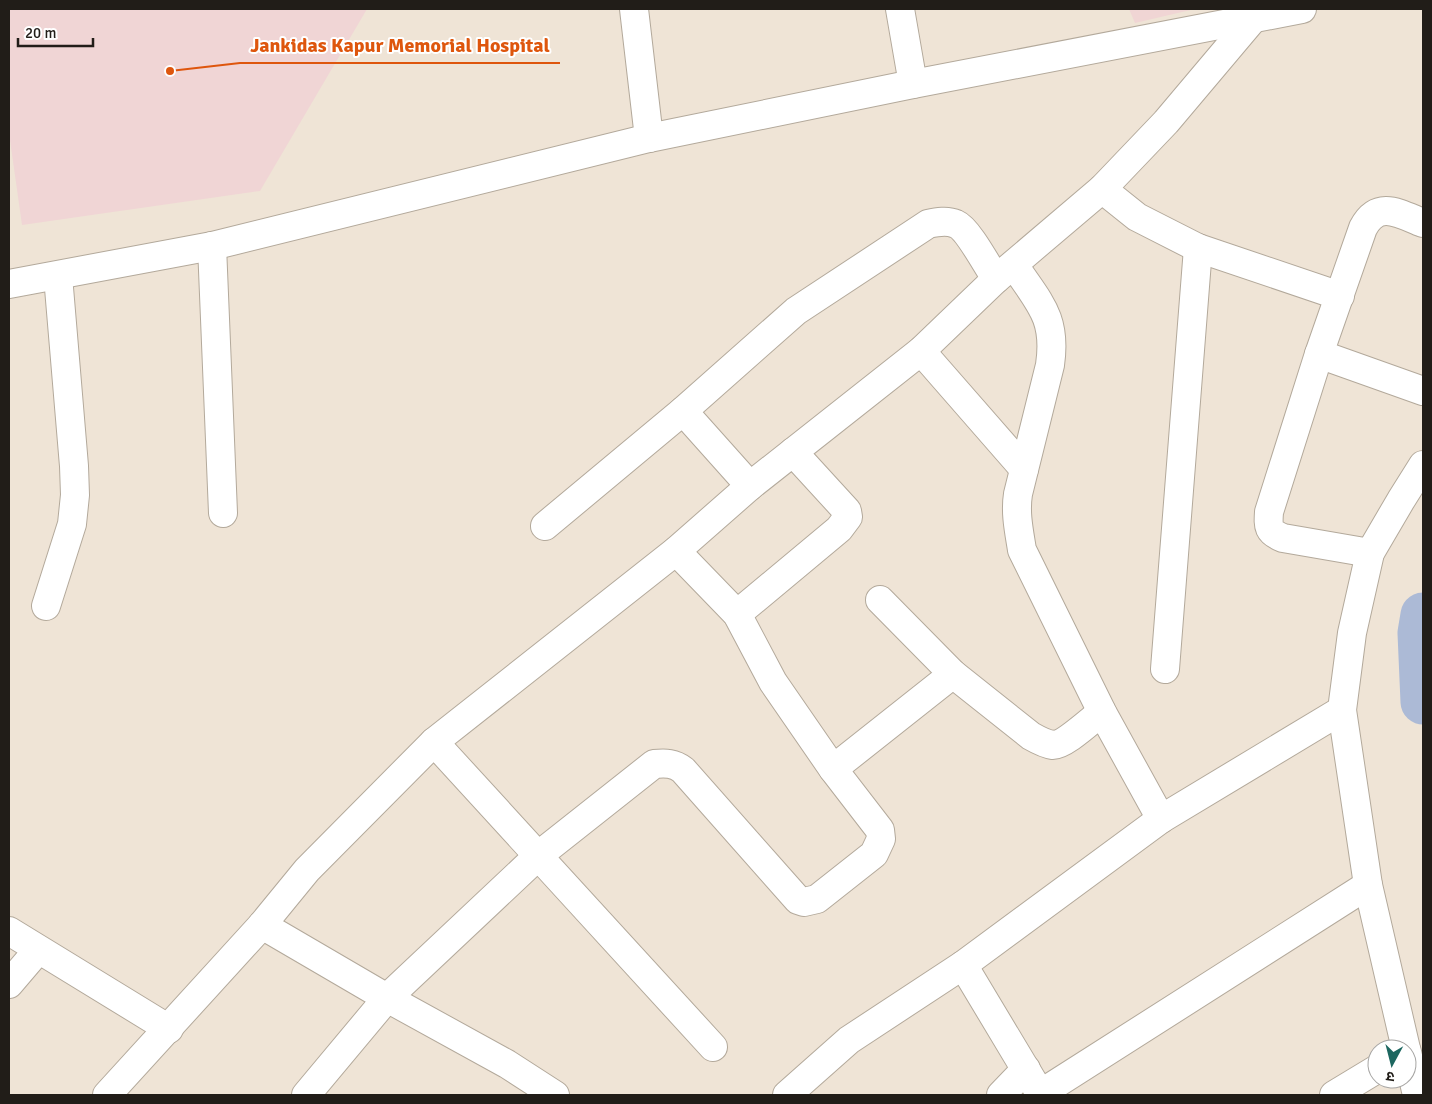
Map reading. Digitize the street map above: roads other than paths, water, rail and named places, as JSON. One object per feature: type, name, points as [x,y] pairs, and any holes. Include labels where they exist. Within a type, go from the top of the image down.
[{"type":"street","points":[[634,9],[649,138]]},
{"type":"street","points":[[900,9],[913,84]]},
{"type":"street","points":[[9,284],[212,246],[649,138],[913,84],[1302,9]]},
{"type":"street","points":[[108,1095],[262,925],[308,870],[434,742],[676,551],[750,486],[921,351],[1005,272],[1102,189],[1166,122],[1252,20]]},
{"type":"street","points":[[1102,189],[1137,217],[1198,248],[1340,296]]},
{"type":"street","points":[[1370,553],[1283,538],[1273,534],[1268,526],[1269,512],[1319,354],[1363,228],[1368,219],[1378,212],[1386,210],[1423,223]]},
{"type":"street","points":[[545,526],[683,410],[796,311],[928,224],[943,221],[957,224],[1047,314],[1051,327],[1053,346],[1050,365],[1016,505],[1022,550],[1102,712],[1161,819]]},
{"type":"street","points":[[212,246],[222,513]]},
{"type":"street","points":[[1165,669],[1198,248]]},
{"type":"street","points":[[46,606],[72,524],[75,494],[58,276]]},
{"type":"street","points":[[921,351],[1024,469]]},
{"type":"street","points":[[1319,354],[1423,391]]},
{"type":"street","points":[[683,410],[750,486]]},
{"type":"street","points":[[737,614],[839,528],[848,517],[847,511],[793,452]]},
{"type":"street","points":[[1404,1039],[1368,885],[1342,710],[1352,633],[1370,553],[1400,500],[1423,465]]},
{"type":"street","points":[[306,1095],[387,998],[539,855],[654,764],[670,763],[683,770],[798,900],[804,902],[817,899],[874,854],[881,839],[880,830],[833,769],[773,682],[737,614],[676,551]]},
{"type":"street","points":[[880,600],[953,674],[1030,736],[1043,743],[1055,745],[1065,740],[1102,712]]},
{"type":"street","points":[[833,769],[953,674]]},
{"type":"street","points":[[787,1095],[849,1040],[963,966],[1161,819],[1342,710]]},
{"type":"street","points":[[434,742],[713,1047]]},
{"type":"street","points":[[963,966],[1040,1095],[1368,885]]},
{"type":"street","points":[[262,925],[387,998],[507,1064],[556,1095]]},
{"type":"street","points":[[9,931],[169,1029]]},
{"type":"street","points":[[9,984],[38,950]]},
{"type":"street","points":[[1001,1095],[1026,1069]]},
{"type":"street","points":[[1334,1095],[1367,1075]]},
{"type":"waterway","points":[[1423,615],[1420,633],[1423,702]]},
{"type":"place","name":"Jankidas Kapur Memorial Hospital","points":[[170,71]]}]
